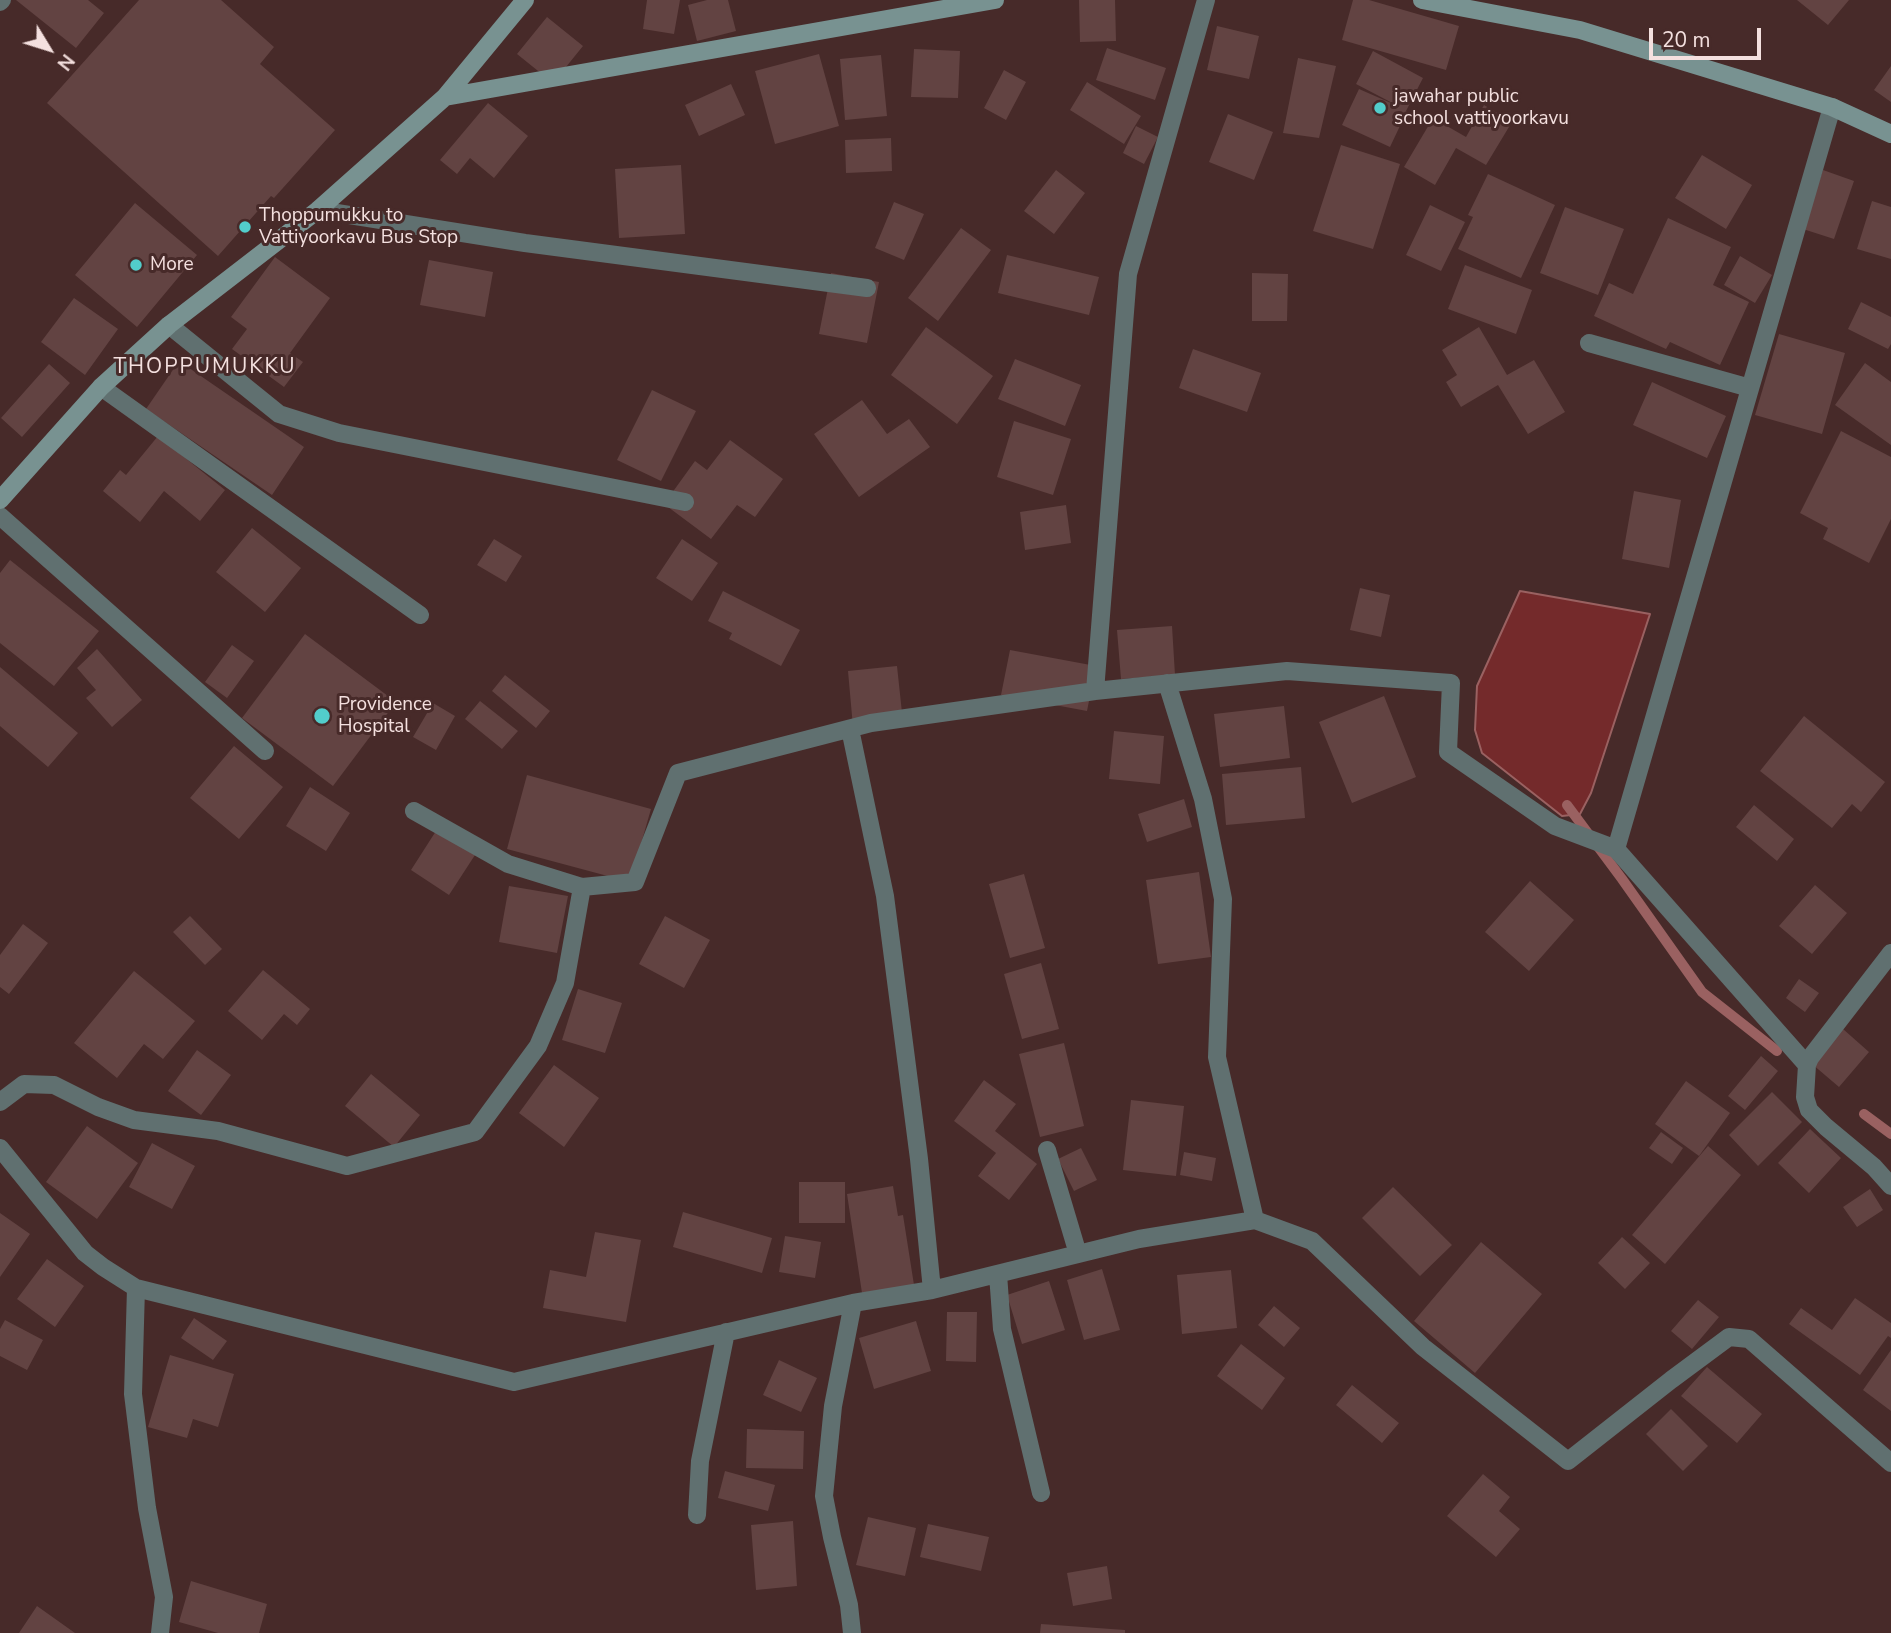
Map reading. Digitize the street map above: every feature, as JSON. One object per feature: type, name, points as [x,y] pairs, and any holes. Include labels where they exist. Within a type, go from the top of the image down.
[{"type":"main road","points":[[0,500],[101,387],[169,325],[318,210],[445,97],[525,0]]},
{"type":"main road","points":[[445,97],[995,0]]},
{"type":"main road","points":[[1422,0],[1580,30],[1832,107],[1891,134]]},
{"type":"street","points":[[1096,691],[1128,274],[1206,0]]},
{"type":"street","points":[[1614,849],[1832,107]]},
{"type":"street","points":[[318,210],[525,243],[867,288]]},
{"type":"street","points":[[169,325],[279,414],[339,433],[685,502]]},
{"type":"street","points":[[1589,343],[1750,388]]},
{"type":"street","points":[[101,387],[420,615]]},
{"type":"street","points":[[0,516],[265,751]]},
{"type":"street","points":[[414,811],[508,864],[582,887],[635,882],[678,773],[871,723],[1096,691],[1287,671],[1451,683],[1447,752],[1558,828],[1614,849],[1807,1066]]},
{"type":"street","points":[[1167,683],[1203,799],[1223,899],[1217,1057],[1255,1220]]},
{"type":"street","points":[[850,729],[885,896],[919,1159],[932,1290]]},
{"type":"street","points":[[0,1102],[24,1084],[54,1085],[98,1107],[134,1120],[218,1130],[348,1166],[475,1132],[538,1046],[565,983],[582,887]]},
{"type":"street","points":[[1891,953],[1810,1058],[1805,1097],[1809,1110],[1874,1167],[1891,1186]]},
{"type":"street","points":[[0,1148],[85,1253],[136,1288],[514,1382],[853,1303],[932,1290],[1139,1239],[1255,1220],[1312,1241],[1423,1347],[1568,1461],[1729,1337],[1749,1339],[1891,1463]]},
{"type":"street","points":[[1047,1150],[1078,1254]]},
{"type":"street","points":[[998,1274],[1002,1329],[1041,1493]]},
{"type":"street","points":[[136,1288],[133,1394],[147,1508],[164,1597],[160,1633]]},
{"type":"street","points":[[852,1633],[849,1605],[824,1496],[834,1406],[853,1303]]},
{"type":"street","points":[[697,1515],[700,1461],[726,1332]]},
{"type":"shaded area","points":[[1520,591],[1650,614],[1591,793],[1580,814],[1562,816],[1482,753],[1475,730],[1477,686]]},
{"type":"building","points":[[16,0],[88,0],[104,13],[76,48]]},
{"type":"building","points":[[139,0],[221,0],[274,47],[260,64],[335,130],[218,256],[47,103]]},
{"type":"building","points":[[647,0],[680,0],[674,34],[643,29]]},
{"type":"building","points":[[707,0],[728,0],[736,31],[697,41],[688,5]]},
{"type":"building","points":[[1079,0],[1115,0],[1116,41],[1080,42]]},
{"type":"building","points":[[1353,0],[1369,0],[1459,26],[1446,70],[1342,40]]},
{"type":"building","points":[[1797,0],[1849,0],[1828,25]]},
{"type":"building","points":[[547,17],[583,46],[553,83],[517,54]]},
{"type":"building","points":[[1217,26],[1259,36],[1249,79],[1207,70]]},
{"type":"building","points":[[1107,48],[1166,68],[1155,100],[1096,80]]},
{"type":"building","points":[[914,49],[960,51],[958,98],[911,97]]},
{"type":"building","name":"jawahar public school vattiyoorkavu","points":[[1373,51],[1423,78],[1390,147],[1342,125],[1359,89],[1400,107],[1356,84]]},
{"type":"building","points":[[819,54],[839,126],[775,144],[755,71]]},
{"type":"building","points":[[881,55],[887,116],[845,120],[840,59]]},
{"type":"building","points":[[1298,58],[1336,66],[1319,138],[1283,133]]},
{"type":"building","points":[[1891,66],[1891,102],[1874,90]]},
{"type":"building","points":[[1004,70],[1026,82],[1006,120],[984,108]]},
{"type":"building","points":[[1087,82],[1141,116],[1124,144],[1070,110]]},
{"type":"building","points":[[731,84],[745,115],[699,136],[685,105]]},
{"type":"building","points":[[488,103],[528,136],[494,178],[470,158],[457,174],[440,160]]},
{"type":"building","points":[[1484,105],[1512,122],[1486,165],[1456,148],[1435,185],[1404,167],[1433,118],[1466,137]]},
{"type":"building","points":[[1228,114],[1273,132],[1254,180],[1209,162]]},
{"type":"building","points":[[1136,126],[1158,137],[1144,164],[1123,153]]},
{"type":"building","points":[[891,138],[892,171],[846,173],[845,140]]},
{"type":"building","points":[[1341,145],[1400,164],[1373,249],[1313,231]]},
{"type":"building","points":[[1702,155],[1752,185],[1726,229],[1675,198]]},
{"type":"building","points":[[681,165],[685,234],[619,238],[615,169]]},
{"type":"building","points":[[1056,170],[1085,193],[1054,234],[1024,211]]},
{"type":"building","points":[[1823,170],[1854,181],[1834,239],[1803,229]]},
{"type":"building","points":[[1488,174],[1555,205],[1521,278],[1458,249],[1473,217],[1468,215]]},
{"type":"building","points":[[1872,201],[1891,207],[1891,259],[1857,249]]},
{"type":"building","points":[[894,202],[924,214],[904,260],[875,248]]},
{"type":"building","name":"More","points":[[135,203],[197,255],[137,327],[75,275]]},
{"type":"building","points":[[1430,205],[1465,222],[1441,271],[1406,255]]},
{"type":"building","points":[[1565,207],[1624,229],[1598,295],[1540,273]]},
{"type":"building","points":[[1668,218],[1731,247],[1713,285],[1749,302],[1720,365],[1670,342],[1666,349],[1594,316],[1609,283],[1633,294]]},
{"type":"building","points":[[961,228],[991,250],[938,321],[908,298]]},
{"type":"building","points":[[1007,255],[1099,277],[1089,315],[998,293]]},
{"type":"building","points":[[1740,256],[1772,275],[1755,303],[1724,285]]},
{"type":"building","points":[[275,257],[330,298],[290,353],[303,362],[284,387],[232,349],[247,329],[231,317]]},
{"type":"building","points":[[429,260],[493,272],[485,317],[420,305]]},
{"type":"building","points":[[1465,265],[1532,290],[1516,334],[1448,309]]},
{"type":"building","points":[[831,273],[879,282],[867,343],[819,334]]},
{"type":"building","points":[[1252,273],[1288,274],[1287,321],[1252,321]]},
{"type":"building","points":[[74,298],[118,329],[85,375],[41,342]]},
{"type":"building","points":[[1861,302],[1891,317],[1891,344],[1888,349],[1848,329]]},
{"type":"building","points":[[926,327],[993,376],[957,424],[891,375]]},
{"type":"building","points":[[1479,327],[1507,375],[1534,360],[1565,412],[1528,434],[1498,385],[1461,407],[1446,382],[1457,375],[1442,350]]},
{"type":"building","points":[[1779,334],[1845,353],[1822,434],[1755,415]]},
{"type":"building","points":[[1193,349],[1261,373],[1247,412],[1179,388]]},
{"type":"building","points":[[1015,359],[1081,385],[1065,426],[998,399]]},
{"type":"building","points":[[179,361],[304,447],[272,495],[146,409]]},
{"type":"building","points":[[1865,363],[1891,382],[1891,445],[1835,405]]},
{"type":"building","points":[[49,364],[70,383],[22,437],[1,418]]},
{"type":"building","points":[[1652,382],[1726,416],[1707,458],[1633,425]]},
{"type":"building","points":[[652,390],[696,411],[661,481],[617,460]]},
{"type":"building","points":[[862,400],[887,434],[909,419],[930,447],[859,497],[814,434]]},
{"type":"building","points":[[1014,421],[1071,439],[1053,495],[997,477]]},
{"type":"building","points":[[1841,431],[1891,457],[1891,519],[1869,563],[1823,539],[1828,528],[1800,513]]},
{"type":"building","points":[[158,436],[225,490],[200,521],[164,491],[140,522],[103,491],[120,470],[126,475]]},
{"type":"building","points":[[730,440],[783,479],[755,517],[737,505],[711,539],[664,504],[695,461],[707,470]]},
{"type":"building","points":[[1634,491],[1681,500],[1669,568],[1622,559]]},
{"type":"building","points":[[1066,505],[1071,543],[1025,550],[1020,512]]},
{"type":"building","points":[[252,528],[301,568],[265,612],[216,572]]},
{"type":"building","points":[[494,539],[522,556],[506,582],[477,565]]},
{"type":"building","points":[[682,539],[718,563],[692,601],[656,578]]},
{"type":"building","points":[[10,560],[99,631],[54,686],[0,643],[0,573]]},
{"type":"building","points":[[1360,588],[1390,595],[1381,637],[1350,630]]},
{"type":"building","points":[[723,591],[800,630],[781,666],[729,639],[732,633],[708,621]]},
{"type":"building","points":[[1172,626],[1175,675],[1121,679],[1117,630]]},
{"type":"building","points":[[305,634],[396,702],[333,786],[242,718]]},
{"type":"building","points":[[232,645],[254,661],[227,698],[205,682]]},
{"type":"building","points":[[97,649],[142,700],[112,727],[86,698],[96,690],[77,668]]},
{"type":"building","points":[[1010,650],[1096,666],[1087,711],[1001,695]]},
{"type":"building","points":[[897,666],[903,722],[853,727],[848,671]]},
{"type":"building","points":[[0,667],[78,733],[48,767],[0,726]]},
{"type":"building","points":[[505,675],[550,711],[536,728],[492,691]]},
{"type":"building","points":[[1384,696],[1416,777],[1352,803],[1319,722]]},
{"type":"building","points":[[480,701],[518,731],[502,749],[465,719]]},
{"type":"building","points":[[433,703],[455,716],[436,750],[413,737]]},
{"type":"building","points":[[1284,706],[1290,758],[1220,767],[1214,714]]},
{"type":"building","points":[[1804,716],[1885,782],[1861,812],[1852,804],[1832,828],[1760,771]]},
{"type":"building","points":[[1114,731],[1164,736],[1160,784],[1109,779]]},
{"type":"building","points":[[234,746],[283,787],[239,839],[190,798]]},
{"type":"building","points":[[1301,767],[1305,818],[1226,825],[1222,774]]},
{"type":"building","points":[[527,775],[651,809],[630,882],[507,849]]},
{"type":"building","points":[[310,787],[350,813],[326,851],[286,826]]},
{"type":"building","points":[[1184,799],[1192,827],[1147,842],[1138,814]]},
{"type":"building","points":[[1754,805],[1794,839],[1777,861],[1736,827]]},
{"type":"building","points":[[436,831],[475,855],[449,895],[411,870]]},
{"type":"building","points":[[1199,872],[1211,957],[1158,964],[1146,880]]},
{"type":"building","points":[[1024,874],[1045,948],[1010,958],[989,884]]},
{"type":"building","points":[[1530,881],[1574,920],[1529,971],[1485,932]]},
{"type":"building","points":[[1815,885],[1847,913],[1812,954],[1779,926]]},
{"type":"building","points":[[509,886],[568,896],[557,953],[499,942]]},
{"type":"building","points":[[190,916],[222,949],[205,965],[173,932]]},
{"type":"building","points":[[665,916],[710,940],[684,988],[639,964]]},
{"type":"building","points":[[23,924],[48,943],[9,994],[0,987],[0,955]]},
{"type":"building","points":[[1041,963],[1059,1029],[1022,1039],[1004,974]]},
{"type":"building","points":[[263,970],[310,1009],[297,1025],[284,1014],[262,1040],[228,1011]]},
{"type":"building","points":[[134,971],[195,1021],[163,1059],[144,1044],[117,1078],[74,1043]]},
{"type":"building","points":[[1799,979],[1819,993],[1805,1012],[1786,998]]},
{"type":"building","points":[[578,989],[622,1003],[605,1053],[562,1040]]},
{"type":"building","points":[[1843,1029],[1869,1052],[1839,1087],[1812,1064]]},
{"type":"building","points":[[1064,1043],[1084,1126],[1040,1137],[1019,1054]]},
{"type":"building","points":[[197,1050],[231,1075],[201,1115],[168,1091]]},
{"type":"building","points":[[1761,1056],[1778,1071],[1745,1110],[1728,1096]]},
{"type":"building","points":[[554,1065],[599,1098],[564,1147],[519,1113]]},
{"type":"building","points":[[371,1074],[420,1115],[394,1147],[345,1106]]},
{"type":"building","points":[[984,1080],[1016,1104],[995,1131],[1037,1164],[1009,1200],[978,1176],[996,1153],[954,1121]]},
{"type":"building","points":[[1686,1081],[1730,1113],[1699,1156],[1655,1124]]},
{"type":"building","points":[[1772,1092],[1802,1122],[1758,1166],[1729,1135]]},
{"type":"building","points":[[1131,1100],[1184,1106],[1176,1176],[1123,1170]]},
{"type":"building","points":[[87,1126],[138,1163],[97,1219],[46,1182]]},
{"type":"building","points":[[1810,1129],[1841,1158],[1809,1193],[1778,1163]]},
{"type":"building","points":[[1661,1132],[1683,1148],[1672,1164],[1649,1148]]},
{"type":"building","points":[[152,1143],[195,1166],[172,1209],[129,1187]]},
{"type":"building","points":[[1708,1146],[1741,1175],[1665,1264],[1632,1235]]},
{"type":"building","points":[[1081,1148],[1097,1180],[1074,1191],[1058,1159]]},
{"type":"building","points":[[1184,1152],[1216,1158],[1212,1181],[1180,1175]]},
{"type":"building","points":[[799,1182],[845,1182],[845,1223],[799,1223]]},
{"type":"building","points":[[893,1186],[898,1216],[903,1215],[914,1285],[862,1293],[847,1194]]},
{"type":"building","points":[[1393,1187],[1452,1245],[1420,1276],[1362,1218]]},
{"type":"building","points":[[1870,1189],[1883,1210],[1857,1227],[1843,1207]]},
{"type":"building","points":[[683,1212],[772,1238],[762,1273],[673,1247]]},
{"type":"building","points":[[0,1213],[30,1234],[0,1277]]},
{"type":"building","points":[[595,1232],[641,1240],[626,1322],[543,1308],[550,1270],[586,1277]]},
{"type":"building","points":[[785,1236],[821,1242],[815,1278],[779,1272]]},
{"type":"building","points":[[1622,1237],[1650,1263],[1625,1289],[1598,1263]]},
{"type":"building","points":[[1481,1242],[1542,1294],[1475,1373],[1414,1321]]},
{"type":"building","points":[[47,1259],[84,1286],[55,1327],[17,1299]]},
{"type":"building","points":[[1102,1269],[1120,1330],[1084,1340],[1067,1280]]},
{"type":"building","points":[[1231,1270],[1237,1328],[1182,1334],[1177,1275]]},
{"type":"building","points":[[1049,1281],[1065,1330],[1022,1344],[1007,1295]]},
{"type":"building","points":[[1855,1298],[1891,1323],[1891,1338],[1888,1336],[1860,1375],[1789,1324],[1801,1308],[1832,1330]]},
{"type":"building","points":[[1698,1300],[1719,1317],[1692,1349],[1671,1331]]},
{"type":"building","points":[[1274,1306],[1300,1328],[1284,1347],[1258,1325]]},
{"type":"building","points":[[947,1312],[977,1312],[976,1362],[946,1361]]},
{"type":"building","points":[[194,1318],[227,1341],[213,1360],[181,1338]]},
{"type":"building","points":[[5,1320],[43,1340],[27,1370],[0,1356],[0,1329]]},
{"type":"building","points":[[916,1321],[931,1371],[874,1389],[859,1338]]},
{"type":"building","points":[[1241,1344],[1285,1378],[1262,1410],[1217,1376]]},
{"type":"building","points":[[1891,1350],[1891,1411],[1863,1390]]},
{"type":"building","points":[[170,1355],[234,1374],[218,1427],[193,1419],[187,1438],[148,1427]]},
{"type":"building","points":[[779,1360],[817,1378],[801,1412],[763,1395]]},
{"type":"building","points":[[1707,1367],[1762,1414],[1737,1443],[1681,1396]]},
{"type":"building","points":[[1352,1385],[1399,1423],[1382,1443],[1336,1405]]},
{"type":"building","points":[[1671,1409],[1708,1446],[1683,1471],[1646,1434]]},
{"type":"building","points":[[747,1429],[804,1431],[803,1469],[746,1468]]},
{"type":"building","points":[[725,1471],[775,1485],[768,1511],[718,1498]]},
{"type":"building","points":[[1483,1474],[1510,1497],[1499,1511],[1520,1529],[1496,1557],[1447,1516]]},
{"type":"building","points":[[868,1517],[916,1528],[905,1576],[856,1565]]},
{"type":"building","points":[[793,1521],[797,1586],[756,1590],[751,1525]]},
{"type":"building","points":[[928,1524],[989,1537],[981,1571],[920,1557]]},
{"type":"building","points":[[1107,1566],[1112,1599],[1073,1606],[1067,1573]]},
{"type":"building","points":[[191,1581],[267,1604],[259,1633],[218,1633],[179,1622]]},
{"type":"building","points":[[37,1606],[75,1633],[19,1633]]},
{"type":"building","points":[[1041,1624],[1125,1630],[1125,1633],[1040,1633]]},
{"type":"waterway","points":[[1567,805],[1702,992],[1777,1051]]},
{"type":"waterway","points":[[1864,1114],[1891,1134]]},
{"type":"place","name":"jawahar public school vattiyoorkavu","points":[[1380,108]]},
{"type":"place","name":"Thoppumukku to Vattiyoorkavu Bus Stop","points":[[245,227]]},
{"type":"place","name":"More","points":[[136,265]]},
{"type":"place","name":"Providence Hospital","points":[[322,716]]},
{"type":"district","name":"THOPPUMUKKU","points":[[205,368]]}]
